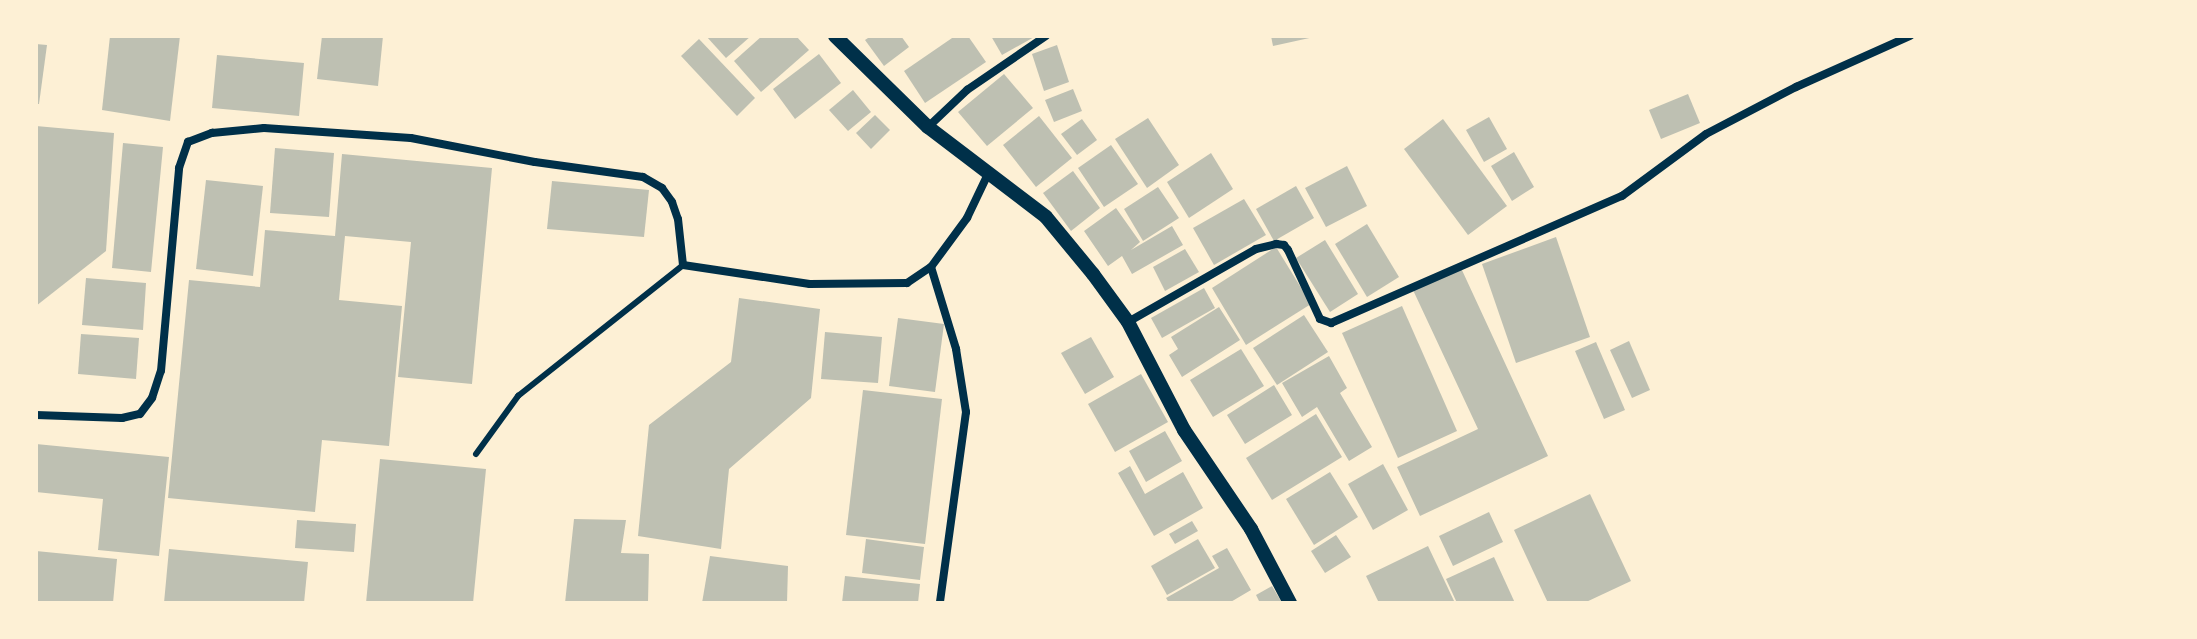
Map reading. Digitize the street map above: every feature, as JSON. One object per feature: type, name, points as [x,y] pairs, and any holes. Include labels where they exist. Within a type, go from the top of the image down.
[{"type":"street","points":[[835,36],[928,127],[1046,217],[1128,322],[1184,430],[1251,529],[1290,603]]},
{"type":"street","points":[[928,127],[967,90],[1046,36]]},
{"type":"street","points":[[1128,322],[1256,249],[1276,244],[1284,245],[1288,250],[1320,319],[1331,323],[1622,196],[1706,134],[1796,87],[1910,36]]},
{"type":"street","points":[[36,415],[122,418],[140,414],[152,398],[161,371],[179,168],[188,142],[212,133],[264,128],[411,138],[535,162],[643,177],[662,188],[672,202],[678,219],[683,265],[810,284],[907,283],[931,267],[967,218],[988,174]]},
{"type":"street","points":[[931,267],[956,349],[966,412],[940,603]]},
{"type":"lane","points":[[476,454],[518,396],[683,265]]},
{"type":"building","points":[[110,36],[180,36],[170,121],[102,110]]},
{"type":"building","points":[[322,36],[383,36],[378,86],[317,79]]},
{"type":"building","points":[[706,36],[751,36],[726,58]]},
{"type":"building","points":[[762,36],[796,36],[809,50],[761,92],[734,61]]},
{"type":"building","points":[[871,36],[901,36],[909,47],[884,66],[865,40]]},
{"type":"building","points":[[955,36],[968,36],[986,62],[925,103],[904,71]]},
{"type":"building","points":[[991,36],[1036,36],[1002,55]]},
{"type":"building","points":[[1271,36],[1313,36],[1314,37],[1273,46]]},
{"type":"building","points":[[699,39],[755,98],[737,116],[681,56]]},
{"type":"building","points":[[36,44],[47,45],[39,104],[36,104]]},
{"type":"building","points":[[1057,45],[1069,82],[1044,91],[1032,54]]},
{"type":"building","points":[[819,54],[841,83],[795,119],[773,89]]},
{"type":"building","points":[[217,55],[304,63],[299,116],[212,108]]},
{"type":"building","points":[[1004,74],[1033,108],[987,146],[958,112]]},
{"type":"building","points":[[1073,89],[1082,111],[1054,122],[1045,100]]},
{"type":"building","points":[[853,90],[871,112],[848,131],[829,110]]},
{"type":"building","points":[[1688,94],[1700,123],[1661,139],[1649,110]]},
{"type":"building","points":[[875,115],[890,130],[871,149],[856,133]]},
{"type":"building","points":[[1039,116],[1072,158],[1036,187],[1003,145]]},
{"type":"building","points":[[1489,117],[1507,149],[1484,162],[1466,130]]},
{"type":"building","points":[[1148,118],[1179,165],[1147,188],[1115,139]]},
{"type":"building","points":[[1082,119],[1097,140],[1077,155],[1061,134]]},
{"type":"building","points":[[1443,119],[1507,206],[1468,235],[1404,149]]},
{"type":"building","points":[[36,126],[114,133],[106,251],[36,306]]},
{"type":"building","points":[[123,143],[163,147],[151,272],[112,268]]},
{"type":"building","points":[[1111,145],[1138,184],[1104,207],[1078,168]]},
{"type":"building","points":[[275,148],[334,153],[329,217],[270,213]]},
{"type":"building","points":[[1514,152],[1534,187],[1512,201],[1491,166]]},
{"type":"building","points":[[1211,153],[1233,189],[1189,218],[1167,182]]},
{"type":"building","points":[[342,154],[492,168],[472,384],[398,377],[411,242],[345,236],[339,300],[402,306],[389,446],[322,440],[315,512],[168,498],[189,280],[260,287],[265,230],[335,236]]},
{"type":"building","points":[[1347,166],[1367,206],[1326,227],[1305,188]]},
{"type":"building","points":[[1073,171],[1100,208],[1071,231],[1043,193]]},
{"type":"building","points":[[206,180],[263,186],[253,276],[196,269]]},
{"type":"building","points":[[552,181],[649,190],[644,237],[547,229]]},
{"type":"building","points":[[1296,186],[1314,218],[1274,241],[1256,209]]},
{"type":"building","points":[[1158,187],[1179,218],[1143,241],[1124,209]]},
{"type":"building","points":[[1244,199],[1266,235],[1214,265],[1193,228]]},
{"type":"building","points":[[1116,208],[1140,242],[1131,250],[1172,226],[1183,245],[1132,274],[1122,256],[1108,266],[1084,231]]},
{"type":"building","points":[[1367,224],[1399,277],[1367,297],[1335,244]]},
{"type":"building","points":[[1556,237],[1590,337],[1516,363],[1482,264]]},
{"type":"building","points":[[1325,240],[1358,294],[1330,312],[1296,258]]},
{"type":"building","points":[[1276,247],[1311,304],[1246,345],[1212,288]]},
{"type":"building","points":[[1185,249],[1199,272],[1165,291],[1153,267]]},
{"type":"building","points":[[1461,268],[1548,456],[1420,516],[1397,467],[1478,429],[1413,290]]},
{"type":"building","points":[[86,278],[146,283],[143,330],[82,325]]},
{"type":"building","points":[[1204,288],[1215,308],[1162,338],[1151,318]]},
{"type":"building","points":[[739,298],[820,309],[811,398],[729,469],[721,549],[638,536],[649,425],[731,362]]},
{"type":"building","points":[[1402,306],[1457,431],[1398,458],[1342,333]]},
{"type":"building","points":[[1219,307],[1240,340],[1182,377],[1169,355],[1178,349],[1171,337]]},
{"type":"building","points":[[1304,315],[1328,352],[1277,385],[1253,348]]},
{"type":"building","points":[[898,318],[944,324],[935,392],[889,386]]},
{"type":"building","points":[[825,332],[882,337],[878,383],[821,379]]},
{"type":"building","points":[[81,334],[139,338],[136,379],[78,374]]},
{"type":"building","points":[[1091,337],[1114,377],[1085,394],[1061,353]]},
{"type":"building","points":[[1629,341],[1650,390],[1632,398],[1610,350]]},
{"type":"building","points":[[1596,342],[1625,410],[1604,419],[1575,351]]},
{"type":"building","points":[[1241,349],[1264,386],[1213,417],[1190,380]]},
{"type":"building","points":[[1329,356],[1347,388],[1340,393],[1372,447],[1349,461],[1317,407],[1302,417],[1282,383]]},
{"type":"building","points":[[1141,374],[1168,422],[1115,452],[1088,404]]},
{"type":"building","points":[[1274,385],[1292,415],[1245,444],[1227,415]]},
{"type":"building","points":[[863,390],[942,399],[925,544],[846,535]]},
{"type":"building","points":[[1316,414],[1342,457],[1272,500],[1246,458]]},
{"type":"building","points":[[1165,431],[1182,461],[1146,482],[1129,451]]},
{"type":"building","points":[[36,444],[169,457],[159,556],[98,550],[103,499],[36,492]]},
{"type":"building","points":[[380,459],[486,469],[473,603],[366,603]]},
{"type":"building","points":[[1383,464],[1408,510],[1373,530],[1348,484]]},
{"type":"building","points":[[1130,466],[1145,494],[1183,472],[1203,508],[1154,536],[1118,473]]},
{"type":"building","points":[[1330,472],[1358,517],[1314,545],[1286,499]]},
{"type":"building","points":[[1590,494],[1631,581],[1584,603],[1548,603],[1514,530]]},
{"type":"building","points":[[1489,512],[1503,542],[1453,566],[1439,536]]},
{"type":"building","points":[[574,519],[626,520],[621,553],[649,554],[648,603],[565,603]]},
{"type":"building","points":[[297,520],[356,524],[354,552],[295,548]]},
{"type":"building","points":[[1192,521],[1198,531],[1175,544],[1169,534]]},
{"type":"building","points":[[1336,535],[1351,557],[1325,573],[1311,551]]},
{"type":"building","points":[[866,539],[924,547],[920,580],[862,573]]},
{"type":"building","points":[[1198,539],[1215,568],[1167,595],[1151,566]]},
{"type":"building","points":[[1428,546],[1455,603],[1379,603],[1366,576]]},
{"type":"building","points":[[1227,548],[1251,590],[1229,603],[1169,603],[1166,598],[1219,568],[1212,556]]},
{"type":"building","points":[[169,549],[308,562],[304,603],[164,603]]},
{"type":"building","points":[[36,551],[117,559],[113,603],[36,603]]},
{"type":"building","points":[[710,556],[788,566],[787,603],[702,603]]},
{"type":"building","points":[[1494,557],[1515,603],[1457,603],[1446,579]]},
{"type":"building","points":[[845,576],[920,584],[918,603],[842,603]]},
{"type":"building","points":[[1272,586],[1282,603],[1260,603],[1256,595]]}]
